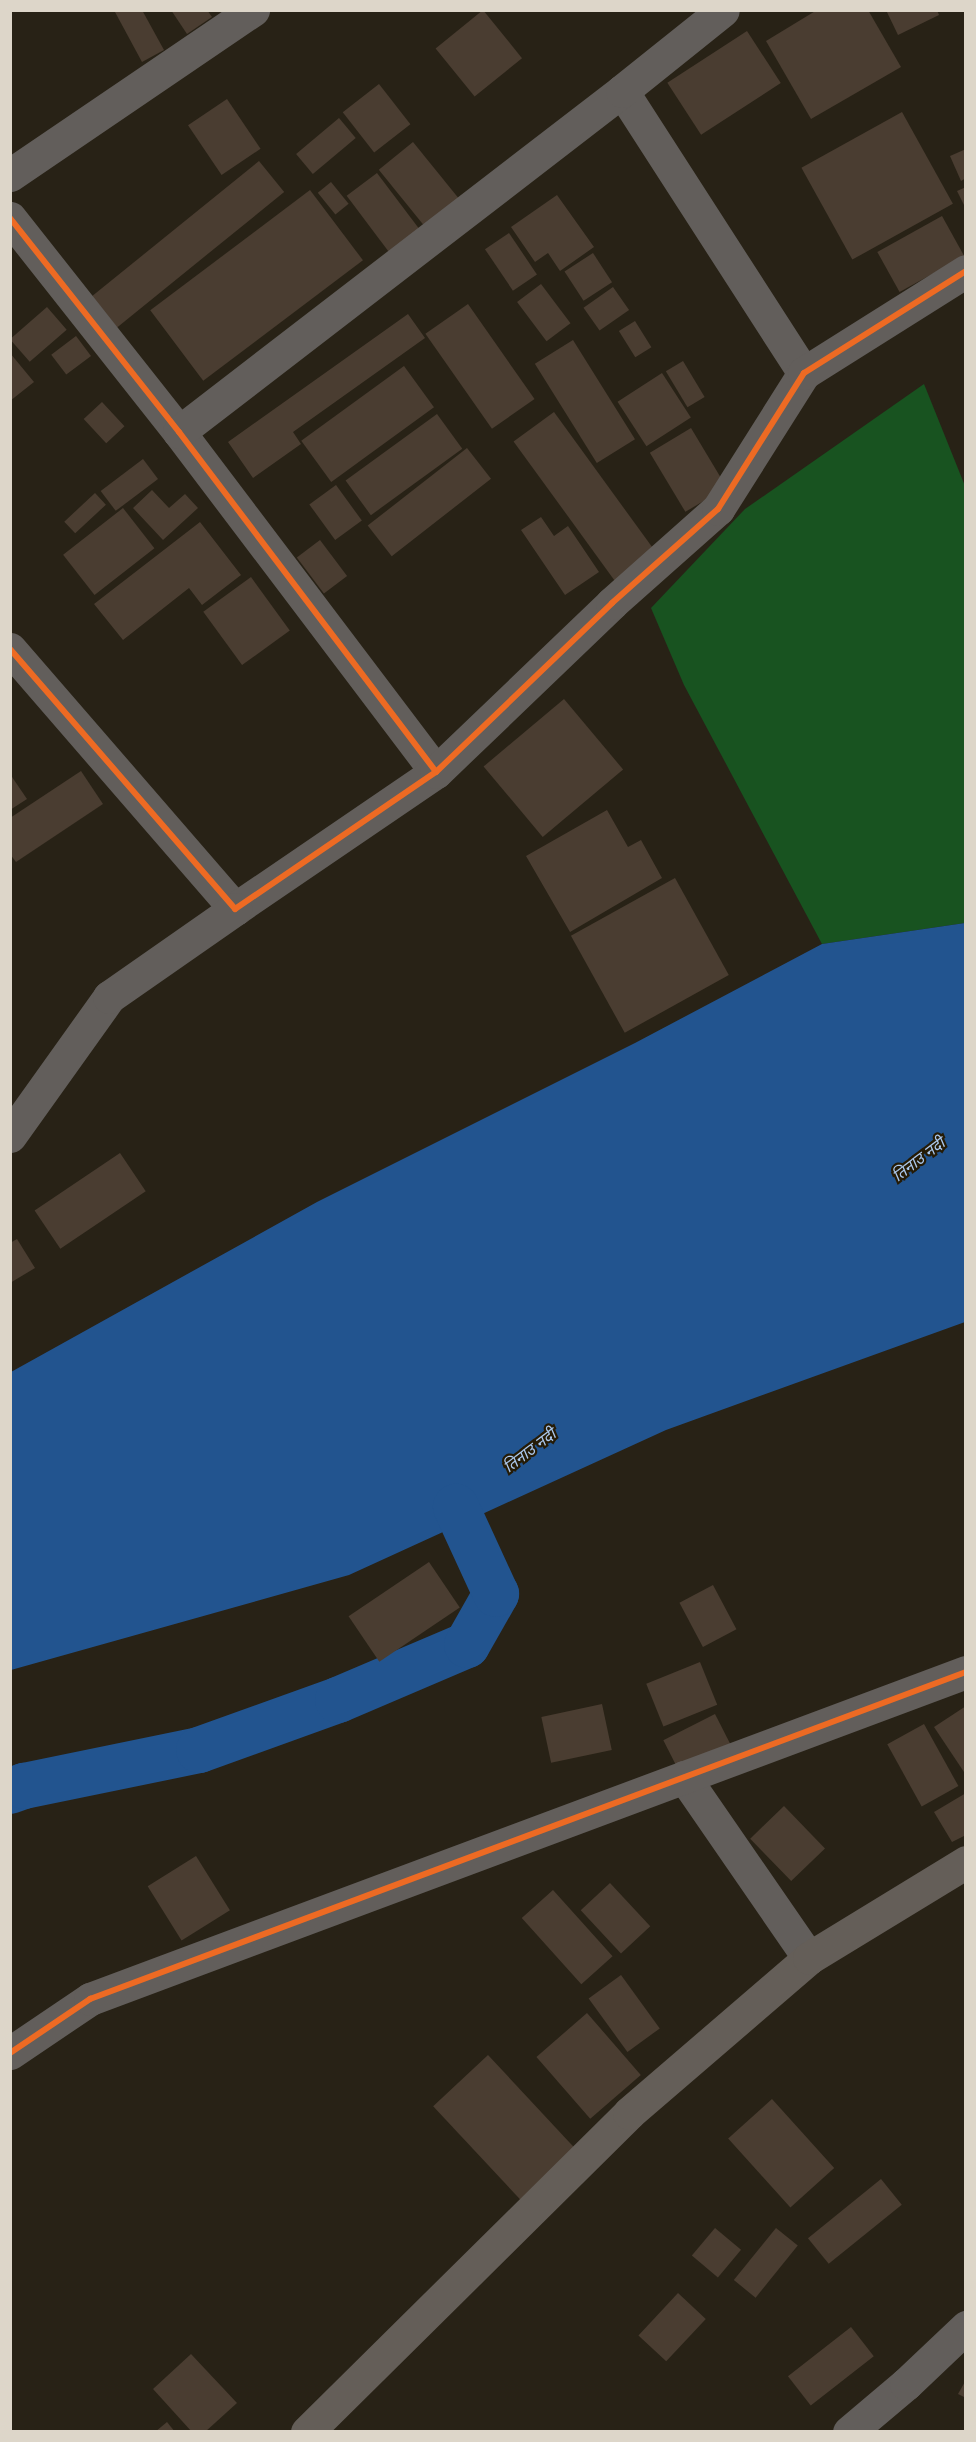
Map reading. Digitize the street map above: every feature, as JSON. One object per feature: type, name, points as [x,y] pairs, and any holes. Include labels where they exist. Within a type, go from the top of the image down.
[{"type":"main road","points":[[307,2432],[629,2113],[809,1958],[966,1862]]},
{"type":"street","points":[[10,175],[253,10]]},
{"type":"street","points":[[179,432],[622,92],[722,11]]},
{"type":"street","points":[[622,92],[804,373]]},
{"type":"street","points":[[10,218],[179,432],[436,772]]},
{"type":"street","points":[[10,1136],[109,997],[436,772],[612,603],[718,509],[804,373],[966,271]]},
{"type":"street","points":[[10,649],[235,909]]},
{"type":"street","points":[[10,2053],[90,1999],[966,1672]]},
{"type":"street","points":[[684,1777],[809,1958]]},
{"type":"street","points":[[849,2432],[906,2384],[966,2327]]},
{"type":"green space","points":[[924,384],[965,486],[965,923],[822,944],[684,685],[651,608],[745,509]]},
{"type":"water","name":"तिनाउ नदी","points":[[965,923],[965,1322],[666,1430],[349,1575],[11,1670],[11,1372],[317,1202],[635,1043],[822,944]]},
{"type":"building","points":[[142,10],[164,50],[142,62],[115,12]]},
{"type":"building","points":[[171,10],[207,10],[212,17],[187,34]]},
{"type":"building","points":[[483,10],[522,58],[475,97],[436,48]]},
{"type":"building","points":[[817,10],[868,10],[901,67],[811,119],[766,41]]},
{"type":"building","points":[[886,10],[937,10],[939,15],[898,35]]},
{"type":"building","points":[[747,31],[781,83],[701,135],[667,83]]},
{"type":"building","points":[[379,84],[410,124],[374,153],[343,112]]},
{"type":"building","points":[[227,99],[261,149],[222,175],[188,125]]},
{"type":"building","points":[[902,112],[953,204],[852,260],[801,168]]},
{"type":"building","points":[[339,118],[356,138],[313,174],[296,154]]},
{"type":"building","points":[[413,142],[460,200],[426,228],[379,170]]},
{"type":"building","points":[[966,149],[966,178],[961,181],[950,156]]},
{"type":"building","points":[[259,161],[284,192],[117,327],[92,296]]},
{"type":"building","points":[[377,173],[422,232],[391,255],[347,196]]},
{"type":"building","points":[[331,182],[349,204],[335,214],[318,193]]},
{"type":"building","points":[[966,187],[966,209],[957,191]]},
{"type":"building","points":[[310,190],[363,260],[203,381],[150,310]]},
{"type":"building","points":[[557,195],[594,247],[560,271],[548,253],[535,262],[511,227]]},
{"type":"building","points":[[942,216],[964,256],[900,292],[877,252]]},
{"type":"building","points":[[509,233],[537,274],[513,291],[485,249]]},
{"type":"building","points":[[593,253],[612,282],[584,301],[564,272]]},
{"type":"building","points":[[541,284],[570,323],[547,341],[517,302]]},
{"type":"building","points":[[613,287],[629,310],[600,331],[584,308]]},
{"type":"building","points":[[468,304],[535,399],[492,429],[425,334]]},
{"type":"building","points":[[47,307],[67,330],[30,362],[10,339]]},
{"type":"building","points":[[408,314],[425,338],[293,432],[301,444],[253,478],[228,442]]},
{"type":"building","points":[[635,321],[651,347],[635,357],[619,331]]},
{"type":"building","points":[[76,336],[91,356],[66,375],[51,355]]},
{"type":"building","points":[[573,340],[635,439],[597,463],[535,364]]},
{"type":"building","points":[[10,353],[34,382],[10,401]]},
{"type":"building","points":[[683,361],[705,397],[687,407],[666,371]]},
{"type":"building","points":[[404,366],[434,407],[331,482],[301,441]]},
{"type":"building","points":[[662,373],[691,417],[646,446],[618,402]]},
{"type":"building","points":[[102,402],[125,426],[106,443],[84,419]]},
{"type":"building","points":[[554,412],[659,556],[618,585],[514,441]]},
{"type":"building","points":[[437,414],[462,449],[371,515],[346,480]]},
{"type":"building","points":[[691,428],[727,487],[685,512],[650,453]]},
{"type":"building","points":[[467,448],[491,479],[392,556],[368,526]]},
{"type":"building","points":[[143,459],[158,479],[116,511],[101,491]]},
{"type":"building","points":[[336,485],[362,521],[335,540],[309,504]]},
{"type":"building","points":[[152,490],[169,508],[185,494],[198,508],[163,540],[133,508]]},
{"type":"building","points":[[95,493],[106,505],[75,533],[64,522]]},
{"type":"building","points":[[123,508],[154,548],[95,595],[63,555]]},
{"type":"building","points":[[541,517],[554,536],[568,526],[599,572],[565,595],[521,530]]},
{"type":"building","points":[[200,522],[241,575],[202,605],[189,588],[123,640],[94,604]]},
{"type":"building","points":[[320,540],[347,576],[324,593],[297,557]]},
{"type":"building","points":[[251,577],[290,630],[242,665],[203,612]]},
{"type":"building","points":[[564,699],[623,769],[543,837],[484,766]]},
{"type":"building","points":[[81,771],[103,804],[16,862],[10,854],[10,818]]},
{"type":"building","points":[[10,774],[27,799],[10,810]]},
{"type":"building","points":[[607,810],[628,847],[641,840],[662,878],[570,932],[526,856]]},
{"type":"building","points":[[675,878],[729,975],[625,1033],[571,936]]},
{"type":"building","points":[[120,1153],[146,1191],[60,1249],[35,1211]]},
{"type":"building","points":[[17,1239],[35,1268],[10,1283],[10,1243]]},
{"type":"building","points":[[429,1562],[460,1608],[379,1662],[349,1616]]},
{"type":"building","points":[[713,1585],[736,1629],[703,1647],[679,1603]]},
{"type":"building","points":[[700,1662],[717,1705],[663,1726],[646,1684]]},
{"type":"building","points":[[602,1704],[612,1750],[551,1763],[541,1717]]},
{"type":"building","points":[[966,1706],[966,1775],[934,1727]]},
{"type":"building","points":[[715,1714],[733,1749],[681,1775],[663,1740]]},
{"type":"building","points":[[924,1724],[958,1786],[922,1806],[887,1744]]},
{"type":"building","points":[[966,1793],[966,1835],[952,1842],[934,1812]]},
{"type":"building","points":[[784,1806],[825,1848],[791,1881],[750,1839]]},
{"type":"building","points":[[196,1856],[230,1910],[182,1940],[148,1886]]},
{"type":"building","points":[[610,1883],[650,1926],[621,1953],[581,1910]]},
{"type":"building","points":[[553,1890],[613,1956],[581,1984],[522,1918]]},
{"type":"building","points":[[621,1975],[660,2028],[627,2052],[589,1999]]},
{"type":"building","points":[[587,2013],[641,2075],[590,2119],[536,2057]]},
{"type":"building","points":[[488,2055],[582,2156],[527,2207],[433,2106]]},
{"type":"building","points":[[772,2099],[834,2168],[790,2208],[728,2138]]},
{"type":"building","points":[[881,2179],[902,2205],[829,2264],[808,2238]]},
{"type":"building","points":[[715,2228],[741,2250],[718,2277],[692,2256]]},
{"type":"building","points":[[776,2228],[798,2246],[756,2298],[734,2280]]},
{"type":"building","points":[[678,2293],[706,2319],[666,2361],[638,2335]]},
{"type":"building","points":[[851,2327],[874,2356],[811,2405],[788,2376]]},
{"type":"building","points":[[191,2354],[237,2403],[205,2432],[192,2432],[153,2389]]},
{"type":"building","points":[[966,2380],[966,2398],[958,2394]]},
{"type":"building","points":[[167,2422],[175,2432],[155,2432]]},
{"type":"waterway","points":[[10,1791],[24,1786],[199,1750],[338,1700],[467,1645],[496,1594],[456,1507]]},
{"type":"cycle path","points":[[10,218],[179,432],[436,772]]},
{"type":"cycle path","points":[[10,649],[235,909],[436,772],[612,603],[718,509],[804,373],[966,271]]},
{"type":"cycle path","points":[[10,2053],[90,1999],[966,1672]]}]
